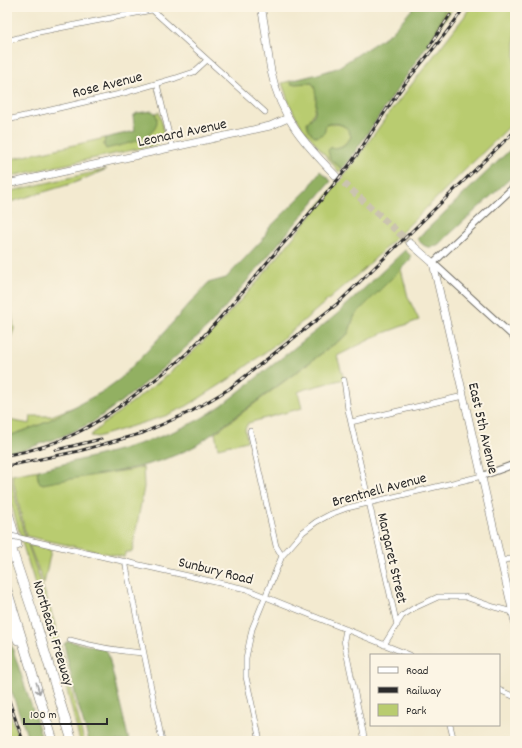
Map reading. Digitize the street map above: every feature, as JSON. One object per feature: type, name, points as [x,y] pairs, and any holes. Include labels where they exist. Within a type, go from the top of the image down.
[{"type":"highway","points":[[7,509],[44,639],[54,683]]},
{"type":"highway","name":"Northeast Freeway","points":[[7,535],[34,616],[72,741]]},
{"type":"highway","points":[[7,590],[54,741]]},
{"type":"highway","points":[[7,614],[18,641],[26,651]]},
{"type":"main road","points":[[261,7],[271,69],[276,89],[288,118],[302,139],[336,176]]},
{"type":"main road","name":"Leonard Avenue","points":[[7,184],[270,126],[288,118]]},
{"type":"main road","points":[[410,243],[433,263]]},
{"type":"main road","name":"East 5th Avenue","points":[[433,263],[515,622]]},
{"type":"street","points":[[7,41],[39,32],[151,8],[265,112]]},
{"type":"street","name":"Rose Avenue","points":[[7,120],[157,84],[194,72],[207,60]]},
{"type":"street","points":[[157,84],[172,147]]},
{"type":"street","points":[[515,186],[433,263],[515,338]]},
{"type":"street","name":"Margaret Street","points":[[344,380],[368,503],[396,625],[384,644]]},
{"type":"street","points":[[351,422],[463,396]]},
{"type":"street","points":[[250,431],[276,546],[282,556]]},
{"type":"street","name":"Brentnell Avenue","points":[[260,740],[247,683],[246,658],[252,629],[264,596],[282,556],[303,532],[316,522],[347,508],[482,476],[515,464]]},
{"type":"street","name":"Sunbury Road","points":[[7,535],[220,583],[264,596],[408,654]]},
{"type":"street","points":[[501,561],[515,558]]},
{"type":"street","points":[[125,561],[162,741]]},
{"type":"street","points":[[396,625],[402,616],[414,608],[438,597],[465,597],[513,612]]},
{"type":"street","points":[[346,629],[344,640],[365,741]]},
{"type":"street","points":[[70,640],[82,644],[143,653]]},
{"type":"street","points":[[500,690],[515,697]]},
{"type":"street","points":[[444,741],[454,740],[450,726]]},
{"type":"street","points":[[252,741],[260,740]]},
{"type":"green space","points":[[414,7],[446,7],[436,32],[342,169],[330,159],[328,150],[330,148],[340,147],[344,144],[351,137],[350,133],[342,125],[330,124],[326,125],[324,133],[317,137],[313,135],[307,125],[307,122],[314,115],[316,108],[314,86],[312,83],[291,84],[290,81],[337,68],[391,33]]},
{"type":"green space","points":[[446,7],[454,7],[436,32]]},
{"type":"green space","points":[[470,7],[515,7],[515,121],[363,270],[280,341],[228,380],[187,406],[165,416],[97,437],[90,436],[102,425],[160,381],[195,350],[258,281],[352,165],[387,116],[464,17]]},
{"type":"green space","points":[[290,81],[291,84],[312,83],[314,86],[316,91],[316,101],[314,111],[310,119],[324,133],[326,125],[338,124],[345,127],[350,133],[351,137],[340,147],[330,148],[330,159],[342,169],[339,172],[302,127],[290,106],[282,83]]},
{"type":"green space","points":[[152,111],[156,115],[157,121],[151,133],[137,141],[106,149],[104,145],[105,138],[135,131],[133,116],[137,113]]},
{"type":"green space","points":[[159,112],[163,126],[163,134],[160,142],[156,145],[7,177],[7,160],[105,138],[104,145],[106,149],[157,119],[155,113]]},
{"type":"green space","points":[[515,145],[515,174],[439,244],[432,247],[427,247],[422,244],[417,239]]},
{"type":"green space","points":[[107,169],[74,183],[7,203],[7,192]]},
{"type":"green space","points":[[320,171],[331,181],[211,324],[170,362],[130,395],[93,422],[63,436],[23,450],[7,452],[7,437],[42,424],[102,392],[120,379],[208,283],[226,278],[264,238],[267,230],[309,188]]},
{"type":"green space","points":[[405,250],[411,256],[410,260],[355,315],[348,334],[197,445],[178,454],[141,466],[43,484],[39,482],[37,473],[39,470],[102,455],[143,443],[163,436],[205,416],[222,405],[336,315]]},
{"type":"green space","points":[[401,269],[408,297],[419,320],[381,334],[337,356],[344,379],[298,392],[302,408],[248,423],[245,429],[247,441],[218,448],[215,433],[348,334],[355,315]]},
{"type":"green space","points":[[7,280],[14,329],[7,348]]},
{"type":"green space","points":[[79,405],[42,424],[7,437],[7,409],[8,420],[30,424],[31,416],[51,416]]},
{"type":"green space","points":[[7,463],[24,534],[57,631],[84,741],[80,741],[57,652],[24,549],[7,488]]},
{"type":"green space","points":[[143,467],[144,487],[132,552],[126,552],[124,557],[26,536],[12,475],[39,470],[37,473],[39,482]]},
{"type":"green space","points":[[29,545],[51,550],[44,584]]},
{"type":"green space","points":[[7,637],[10,641],[43,741],[29,741],[7,679]]},
{"type":"green space","points":[[68,641],[105,649],[108,653],[129,741],[89,741],[76,698],[64,644]]},
{"type":"green space","points":[[7,706],[20,741],[11,741],[7,731]]},
{"type":"tunnel","points":[[336,176],[410,243]]},
{"type":"railway","points":[[7,455],[43,447],[76,434],[106,416],[169,369],[187,353],[219,319],[336,182],[356,156],[404,85],[448,30],[464,7]]},
{"type":"railway","points":[[429,47],[450,15]]},
{"type":"railway","points":[[7,466],[79,451],[143,433],[192,411],[229,389],[337,304],[515,131]]},
{"type":"railway","points":[[56,450],[101,439]]},
{"type":"railway","points":[[7,695],[23,741]]}]
